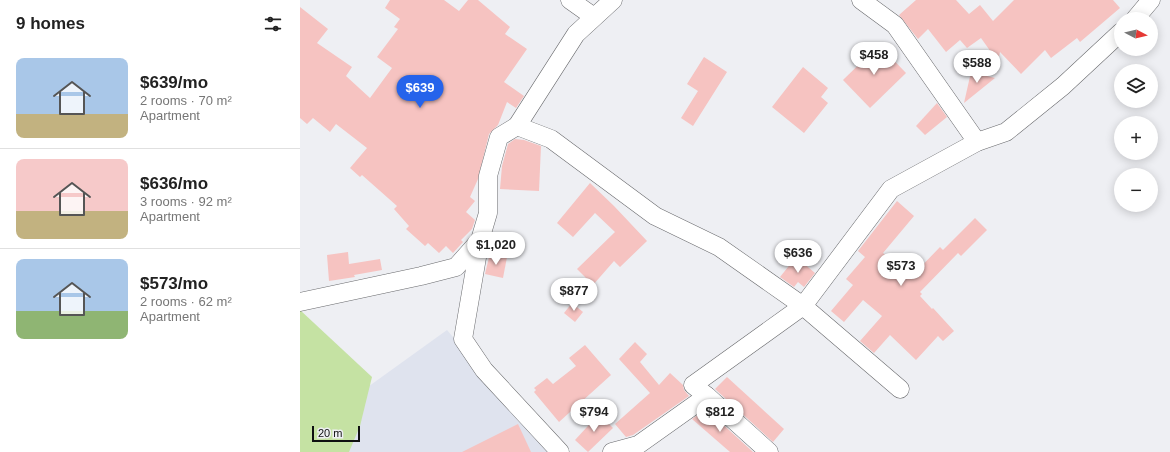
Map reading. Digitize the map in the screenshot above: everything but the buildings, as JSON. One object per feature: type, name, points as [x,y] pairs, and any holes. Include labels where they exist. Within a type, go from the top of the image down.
[{"type":"street","points":[[570,0],[594,17]]},
{"type":"street","points":[[560,452],[484,370],[463,339],[480,240],[488,213],[488,176],[499,137],[517,126],[576,34],[613,0]]},
{"type":"street","points":[[861,0],[895,25],[977,142]]},
{"type":"street","points":[[1141,12],[1151,0]]},
{"type":"street","points":[[769,452],[693,385],[803,306],[891,189],[977,142],[1006,132],[1063,86],[1114,39]]},
{"type":"street","points":[[517,126],[551,139],[655,216],[719,247],[803,306],[900,389]]},
{"type":"street","points":[[300,302],[456,267],[480,240]]},
{"type":"street","points":[[612,452],[638,445],[707,396]]},
{"type":"shaded area","points":[[447,330],[551,452],[348,452],[365,389]]},
{"type":"green space","points":[[300,310],[372,377],[360,426],[349,452],[300,452]]}]
